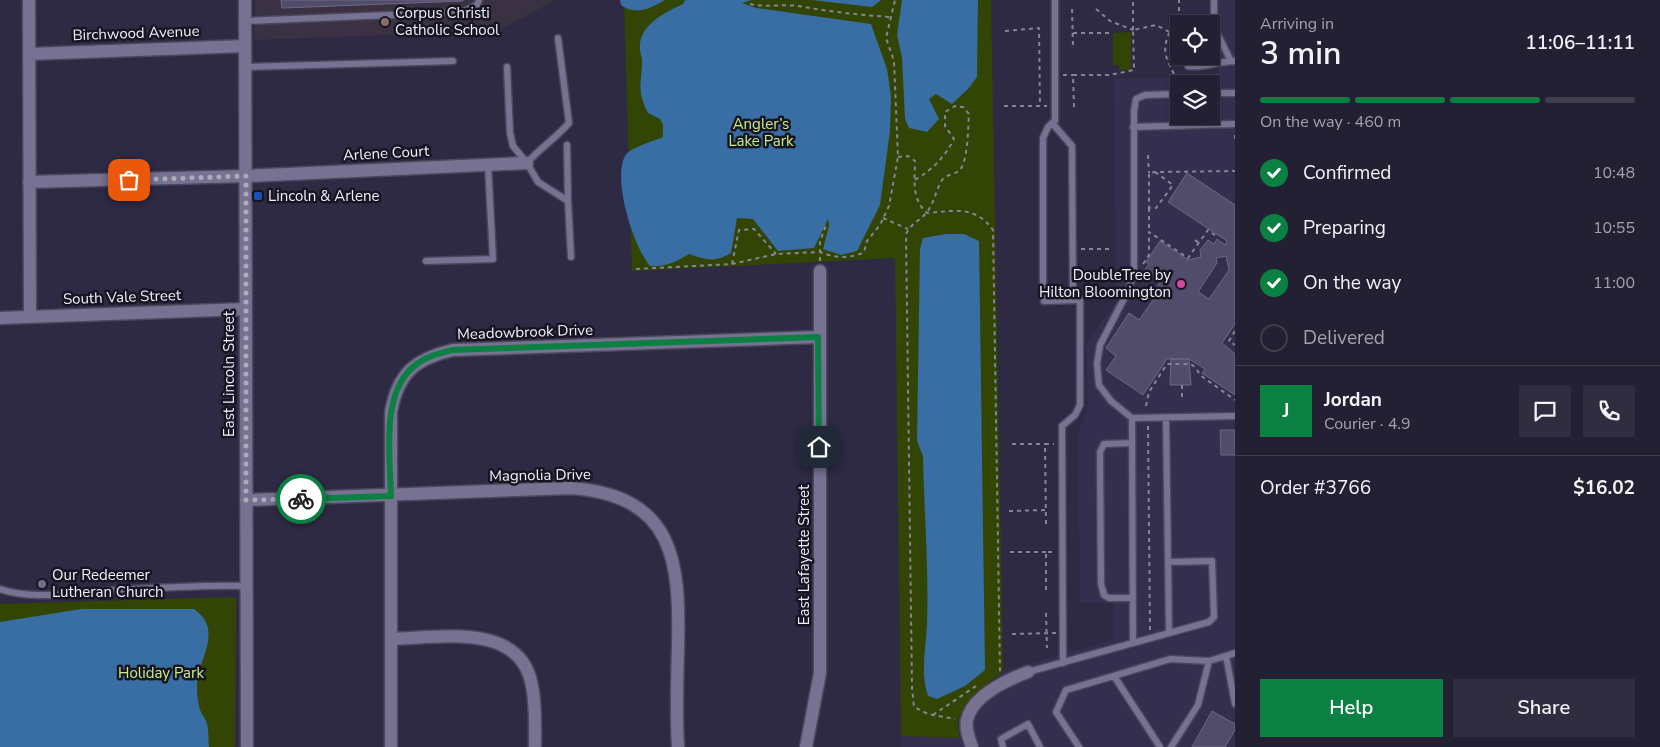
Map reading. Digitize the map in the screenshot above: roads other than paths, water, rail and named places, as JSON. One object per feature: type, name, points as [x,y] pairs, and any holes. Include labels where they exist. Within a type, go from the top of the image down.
[{"type":"street","points":[[29,0],[30,317]]},
{"type":"street","name":"East Lincoln Street","points":[[245,0],[247,747]]},
{"type":"street","name":"Birchwood Avenue","points":[[29,54],[245,46]]},
{"type":"street","name":"Arlene Court","points":[[29,182],[246,176],[527,163]]},
{"type":"street","name":"East Lafayette Street","points":[[806,747],[820,673],[818,337],[820,270]]},
{"type":"street","name":"South Vale Street","points":[[0,318],[245,309]]},
{"type":"street","name":"Meadowbrook Drive","points":[[391,747],[391,412],[395,392],[404,376],[416,364],[429,357],[453,350],[818,337]]},
{"type":"street","name":"Magnolia Drive","points":[[246,500],[571,488],[598,490],[623,498],[645,513],[665,538],[675,567],[678,613],[678,747]]},
{"type":"street","points":[[391,639],[478,637],[498,642],[514,652],[528,671],[532,685],[535,747]]},
{"type":"street","points":[[972,747],[967,730],[967,722],[974,706],[1004,684],[1028,672]]},
{"type":"lane","points":[[245,21],[462,12],[477,5],[479,0]]},
{"type":"lane","points":[[1055,0],[1055,121],[1043,138],[1044,300],[1080,300],[1080,404],[1075,415],[1062,426],[1063,662]]},
{"type":"lane","points":[[1213,15],[1214,0]]},
{"type":"lane","points":[[527,163],[537,151],[557,138],[569,123],[558,38]]},
{"type":"lane","points":[[1220,40],[1233,61]]},
{"type":"lane","points":[[1220,60],[1233,61]]},
{"type":"lane","points":[[245,67],[454,61]]},
{"type":"lane","points":[[1187,65],[1200,67],[1202,65]]},
{"type":"lane","points":[[507,67],[510,133],[513,146],[527,163],[538,182],[568,201]]},
{"type":"lane","points":[[1220,93],[1235,93]]},
{"type":"lane","points":[[1170,94],[1145,95],[1136,99],[1134,127],[1134,269],[1129,289],[1100,344],[1097,364],[1099,385],[1111,402],[1132,418],[1235,416]]},
{"type":"lane","points":[[1052,123],[1072,146],[1073,300]]},
{"type":"lane","points":[[1134,127],[1235,124]]},
{"type":"lane","points":[[566,145],[571,257]]},
{"type":"lane","points":[[426,261],[493,259],[488,165]]},
{"type":"lane","points":[[1132,418],[1133,643]]},
{"type":"lane","points":[[1166,418],[1169,633]]},
{"type":"lane","points":[[1132,443],[1104,444],[1100,452],[1101,584],[1104,595],[1109,598],[1133,598]]},
{"type":"lane","points":[[1028,672],[1209,622],[1214,617],[1212,561],[1168,562]]},
{"type":"lane","points":[[0,589],[14,594],[63,594],[202,585],[246,586]]},
{"type":"lane","points":[[1078,747],[1056,712],[1066,690],[1170,659],[1209,661],[1235,653]]},
{"type":"lane","points":[[1226,656],[1235,704]]},
{"type":"lane","points":[[1170,747],[1198,705],[1209,661]]},
{"type":"lane","points":[[1114,676],[1160,747]]},
{"type":"lane","points":[[1003,747],[1001,740],[1028,724],[1040,747]]},
{"type":"water","points":[[620,0],[665,0],[643,10],[632,10],[621,5]]},
{"type":"water","points":[[685,0],[752,0],[742,3],[756,8],[871,24],[887,69],[891,96],[890,131],[880,205],[857,251],[841,255],[823,249],[829,226],[828,219],[814,248],[778,251],[753,219],[737,218],[731,253],[711,260],[689,254],[671,263],[661,266],[650,266],[638,244],[627,213],[621,180],[622,167],[627,153],[663,137],[663,125],[660,119],[648,113],[641,94],[641,41],[643,33],[654,20],[683,4]]},
{"type":"water","points":[[812,0],[881,0],[872,7]]},
{"type":"water","points":[[902,0],[978,0],[977,77],[968,89],[952,104],[936,94],[929,99],[939,119],[927,132],[909,128],[905,119],[902,58],[897,35]]},
{"type":"water","points":[[946,234],[964,234],[979,241],[985,670],[965,686],[937,699],[928,696],[924,678],[927,624],[927,561],[923,456],[917,441],[920,249],[923,238]]},
{"type":"water","name":"Holiday Park","points":[[81,609],[194,609],[203,618],[208,627],[209,636],[198,677],[197,690],[199,708],[208,727],[209,747],[0,747],[0,622]]},
{"type":"place","name":"Corpus Christi Catholic School","points":[[385,22]]},
{"type":"place","name":"Lincoln & Arlene","points":[[258,196]]},
{"type":"place","name":"DoubleTree by Hilton Bloomington","points":[[1181,284]]},
{"type":"place","name":"Our Redeemer Lutheran Church","points":[[42,584]]},
{"type":"park label","name":"Angler’s Lake Park","points":[[761,132]]}]
